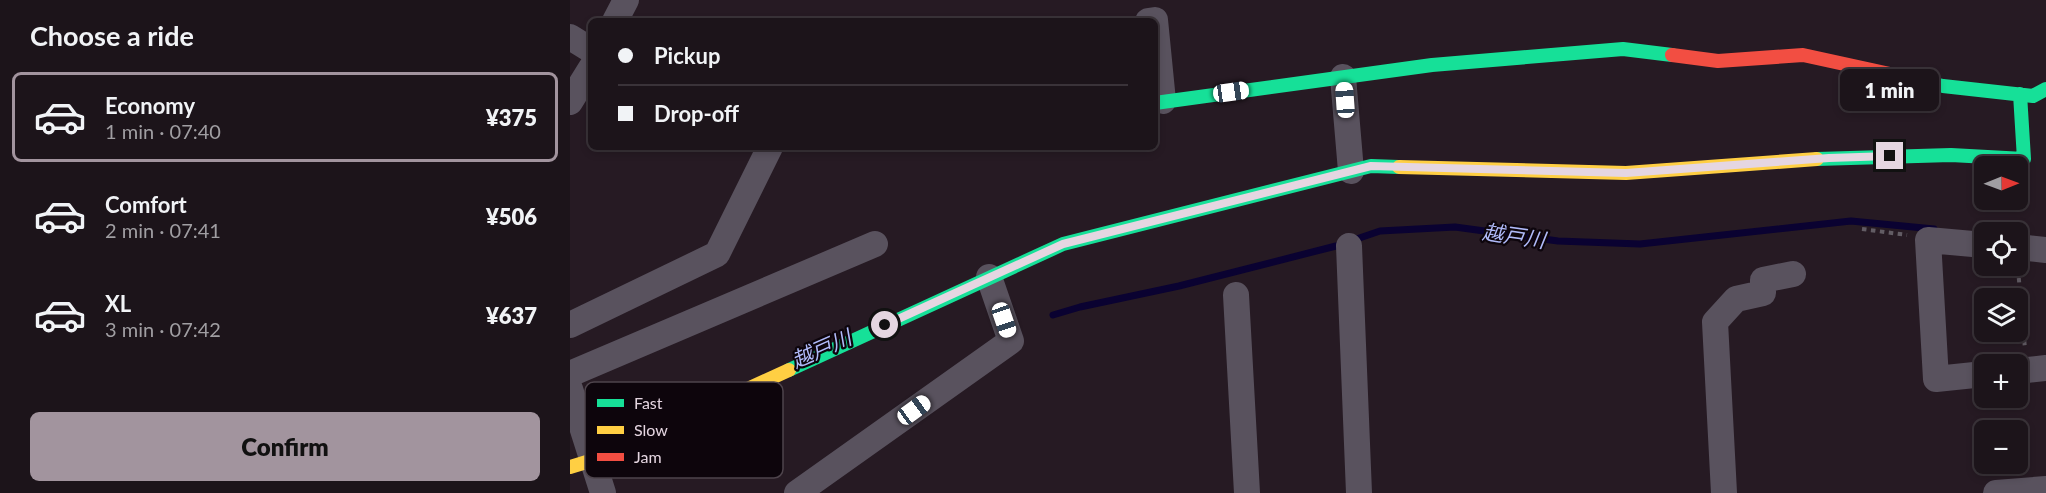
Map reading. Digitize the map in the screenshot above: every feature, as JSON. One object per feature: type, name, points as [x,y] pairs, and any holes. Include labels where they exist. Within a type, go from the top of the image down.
[{"type":"street","points":[[617,18],[626,0]]},
{"type":"street","points":[[570,38],[588,48]]},
{"type":"street","points":[[1158,82],[1159,102],[1432,65],[1623,50],[1718,62],[1803,55],[1942,86],[2033,96],[2046,89]]},
{"type":"street","points":[[579,98],[588,76]]},
{"type":"street","points":[[1343,77],[1351,171]]},
{"type":"street","points":[[753,382],[1063,244],[1371,166],[1626,173],[1829,158],[1951,154],[2024,159],[2020,94]]},
{"type":"street","points":[[570,325],[717,254],[769,150]]},
{"type":"street","points":[[1974,244],[1928,240],[1936,379],[1974,375]]},
{"type":"street","points":[[570,374],[875,244]]},
{"type":"street","points":[[1349,246],[1359,493]]},
{"type":"street","points":[[2028,248],[2046,250]]},
{"type":"street","points":[[1724,493],[1715,322],[1736,299],[1763,293],[1763,280],[1794,274]]},
{"type":"street","points":[[797,493],[1011,341],[989,277]]},
{"type":"street","points":[[1236,295],[1246,493]]},
{"type":"street","points":[[570,389],[584,457]]},
{"type":"street","points":[[595,478],[603,493]]},
{"type":"street","points":[[1996,493],[2046,489]]},
{"type":"path","points":[[1862,229],[1928,240]]},
{"type":"path","points":[[2019,276],[2030,370]]},
{"type":"waterway","name":"越戸川","points":[[1053,315],[1336,246],[1380,231],[1455,227],[1558,241],[1640,244],[1851,221],[1934,229]]},
{"type":"traffic: fast","points":[[1158,103],[1432,65],[1623,49],[1672,55]]},
{"type":"traffic: fast","points":[[1890,74],[1943,86],[2033,96],[2046,89]]},
{"type":"traffic: fast","points":[[1817,159],[1951,155],[2024,159],[2020,94]]},
{"type":"traffic: fast","points":[[789,370],[1063,244],[1371,166],[1399,167]]},
{"type":"traffic: slow","points":[[1399,167],[1626,173],[1817,159]]},
{"type":"traffic: slow","points":[[763,382],[789,370]]},
{"type":"traffic: slow","points":[[570,467],[585,462]]},
{"type":"traffic: jam","points":[[1672,55],[1718,61],[1803,55],[1890,74]]},
{"type":"route","points":[[885,325],[1063,244],[1371,166],[1626,173],[1829,158],[1890,156]]}]
